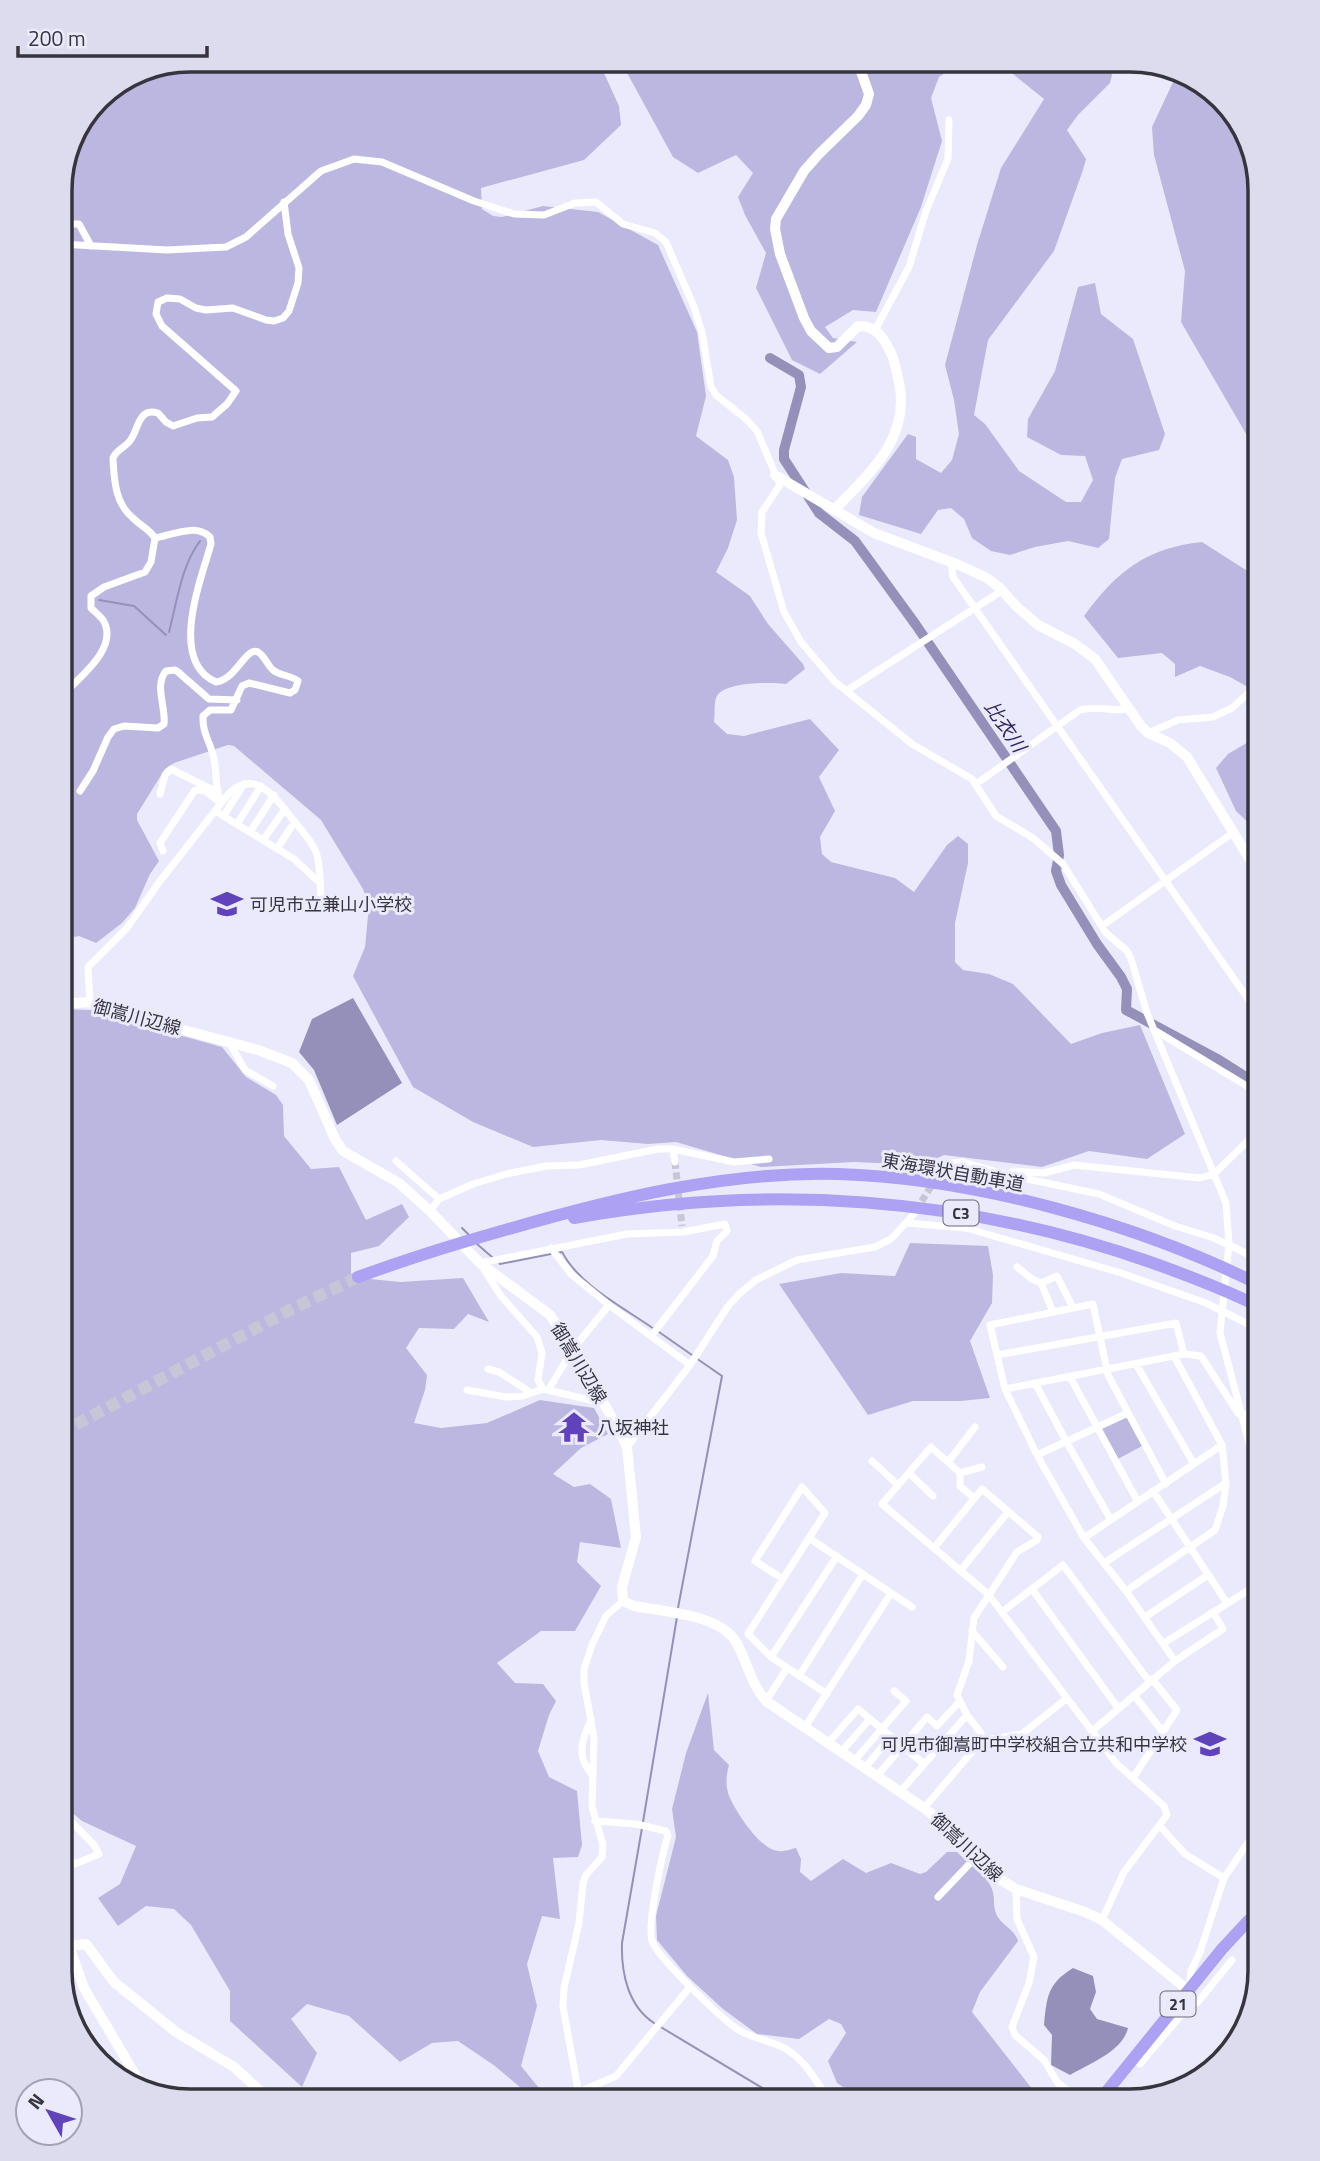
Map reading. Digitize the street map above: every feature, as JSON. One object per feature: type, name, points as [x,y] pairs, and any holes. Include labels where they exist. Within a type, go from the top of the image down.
[{"type":"highway","name":"東海環状自動車道","points":[[358,1277],[454,1244],[597,1204],[690,1186],[759,1177],[837,1174],[925,1182],[1028,1203],[1104,1223],[1248,1279]]},
{"type":"highway","name":"東海環状自動車道","points":[[505,1230],[600,1213],[693,1201],[760,1198],[883,1203],[967,1214],[1063,1235],[1140,1259],[1248,1301]]},
{"type":"highway","name":"21","points":[[1110,2088],[1222,1949],[1248,1921]]},
{"type":"main road","points":[[834,510],[859,486],[882,457],[892,439],[902,409],[901,392],[893,356],[875,330],[858,326],[837,347],[829,348],[811,331],[780,254],[775,229],[776,219],[804,171],[859,116],[866,105],[869,94],[861,72]]},
{"type":"main road","points":[[775,475],[874,533],[987,578],[1038,625],[1075,644],[1095,659],[1135,719],[1148,733],[1170,743],[1188,757],[1248,855]]},
{"type":"main road","name":"御嵩川辺線","points":[[72,1003],[90,1002],[280,1057],[292,1063],[309,1080],[324,1118],[343,1151],[399,1183],[480,1263],[549,1314],[573,1349],[627,1447],[636,1537],[622,1587],[623,1601],[634,1606],[704,1620],[724,1628],[737,1644],[755,1689],[766,1701],[953,1830],[999,1878],[1016,1889],[1101,1920],[1189,1991]]},
{"type":"main road","points":[[72,1946],[86,1944],[114,1982],[176,2032],[234,2067],[258,2089]]},
{"type":"main road","points":[[72,1954],[84,1988],[136,2077]]},
{"type":"street","points":[[875,330],[909,267],[926,211],[948,159],[948,120]]},
{"type":"street","points":[[72,245],[167,250],[226,247],[246,237],[321,171],[354,159],[373,159],[474,201],[514,214],[544,215],[575,204],[596,202],[622,224],[655,233],[666,243],[702,331],[711,387],[716,395],[757,431],[780,485],[762,512],[761,533],[784,612],[801,642],[834,681],[912,744],[972,779],[996,817],[1033,838],[1063,864],[1106,933],[1131,959],[1139,994],[1226,1203],[1229,1244],[1220,1333],[1248,1434]]},
{"type":"street","points":[[155,538],[128,514],[116,494],[113,465],[115,453],[130,442],[141,417],[148,412],[158,412],[173,426],[181,425],[217,414],[236,391],[162,326],[156,314],[158,302],[167,298],[180,299],[196,309],[233,308],[266,320],[284,318],[299,283],[299,268],[288,234],[284,202]]},
{"type":"street","points":[[72,224],[79,224],[91,246]]},
{"type":"street","points":[[155,538],[192,530],[200,530],[209,537],[211,544],[190,635],[196,665],[203,674],[216,682],[227,679],[247,654],[258,652],[273,670],[298,681],[295,690],[290,693],[249,683],[242,686],[232,710],[207,710],[203,716],[203,730],[214,756],[217,792],[221,803]]},
{"type":"street","points":[[72,684],[92,668],[100,656],[106,628],[104,621],[91,608],[91,597],[104,587],[145,572],[151,562],[155,538]]},
{"type":"street","points":[[951,562],[953,577],[1248,997]]},
{"type":"street","points":[[846,691],[1003,590]]},
{"type":"street","points":[[79,791],[93,771],[114,729],[124,726],[158,728],[164,723],[160,684],[166,671],[175,670],[209,699],[237,700]]},
{"type":"street","points":[[1148,733],[1178,720],[1213,717],[1232,708],[1248,694]]},
{"type":"street","points":[[976,784],[1058,725],[1085,709],[1128,709]]},
{"type":"street","points":[[160,794],[165,775],[171,769],[217,792]]},
{"type":"street","points":[[224,816],[244,784]]},
{"type":"street","points":[[90,1002],[88,967],[127,928],[233,788],[244,784],[261,786],[274,795],[285,809],[316,853],[321,901]]},
{"type":"street","points":[[237,824],[261,786]]},
{"type":"street","points":[[163,851],[160,843],[195,790],[205,791],[221,803]]},
{"type":"street","points":[[250,832],[274,795]]},
{"type":"street","points":[[263,840],[285,809]]},
{"type":"street","points":[[215,811],[294,859],[320,882]]},
{"type":"street","points":[[277,849],[291,827]]},
{"type":"street","points":[[1102,926],[1234,832]]},
{"type":"street","points":[[1155,1031],[1248,1086]]},
{"type":"street","points":[[229,1042],[245,1070],[273,1086]]},
{"type":"street","points":[[1008,1175],[1013,1171],[1044,1173],[1074,1165],[1200,1178],[1214,1174],[1246,1143]]},
{"type":"street","points":[[430,1211],[439,1199],[473,1184],[546,1166],[579,1165],[658,1149],[673,1149],[734,1162],[769,1159]]},
{"type":"street","points":[[673,1149],[675,1162]]},
{"type":"street","points":[[396,1161],[439,1199]]},
{"type":"street","points":[[939,1175],[952,1163],[963,1162],[1008,1175],[1109,1197],[1248,1254]]},
{"type":"street","points":[[627,1447],[690,1365],[728,1306],[756,1280],[797,1260],[875,1247],[891,1239],[914,1214]]},
{"type":"street","points":[[907,1223],[966,1228],[1013,1241],[1156,1284],[1206,1303],[1248,1324]]},
{"type":"street","points":[[546,1389],[538,1380],[542,1353],[537,1337],[501,1296],[480,1263],[627,1234],[725,1224],[727,1231],[717,1241],[713,1256],[652,1335]]},
{"type":"street","points":[[551,1248],[571,1274],[690,1365]]},
{"type":"street","points":[[1017,1267],[1041,1283],[1053,1312]]},
{"type":"street","points":[[1041,1283],[1057,1276],[1073,1308]]},
{"type":"street","points":[[1166,1483],[1107,1370],[1093,1304],[990,1325],[1004,1389],[1037,1455],[1084,1538],[1126,1591],[1175,1661]]},
{"type":"street","points":[[546,1389],[573,1349],[609,1305]]},
{"type":"street","points":[[997,1355],[1175,1323],[1184,1354]]},
{"type":"street","points":[[1004,1389],[1184,1354],[1201,1356],[1244,1418]]},
{"type":"street","points":[[1126,1591],[1215,1531],[1223,1506],[1226,1483],[1222,1445],[1174,1356]]},
{"type":"street","points":[[1136,1363],[1194,1464]]},
{"type":"street","points":[[488,1369],[530,1392]]},
{"type":"street","points":[[1070,1377],[1138,1502]]},
{"type":"street","points":[[1035,1383],[1111,1520]]},
{"type":"street","points":[[467,1390],[506,1397],[523,1396],[546,1389],[603,1403]]},
{"type":"street","points":[[1037,1455],[1128,1413]]},
{"type":"street","points":[[1244,1418],[1248,1413]]},
{"type":"street","points":[[948,1462],[975,1427]]},
{"type":"street","points":[[1084,1538],[1222,1445]]},
{"type":"street","points":[[974,1498],[960,1486],[960,1473],[931,1447],[881,1504],[988,1594],[1091,1732],[1117,1764],[1164,1806],[1167,1815],[1124,1871],[1101,1920]]},
{"type":"street","points":[[872,1461],[898,1485]]},
{"type":"street","points":[[960,1473],[982,1467]]},
{"type":"street","points":[[909,1473],[933,1496]]},
{"type":"street","points":[[1104,1563],[1226,1483]]},
{"type":"street","points":[[783,1579],[755,1561],[802,1487],[825,1513],[809,1538],[783,1579],[748,1634],[771,1657],[827,1694]]},
{"type":"street","points":[[924,1808],[977,1746],[981,1733],[967,1715],[957,1695],[969,1661],[974,1618],[1017,1552],[1037,1540],[1038,1536],[982,1489],[934,1548]]},
{"type":"street","points":[[1153,1491],[1227,1603]]},
{"type":"street","points":[[960,1571],[1008,1512]]},
{"type":"street","points":[[809,1538],[912,1607]]},
{"type":"street","points":[[771,1657],[837,1556]]},
{"type":"street","points":[[1002,1612],[1063,1565],[1177,1710],[1133,1778]]},
{"type":"street","points":[[799,1676],[863,1574]]},
{"type":"street","points":[[1145,1617],[1208,1575]]},
{"type":"street","points":[[1032,1589],[1118,1708]]},
{"type":"street","points":[[1164,1643],[1248,1591]]},
{"type":"street","points":[[805,1727],[891,1592]]},
{"type":"street","points":[[578,2089],[563,2007],[564,1988],[579,1923],[583,1883],[586,1875],[602,1857],[603,1845],[592,1806],[594,1738],[584,1669],[606,1616],[623,1601]]},
{"type":"street","points":[[1091,1732],[1175,1661],[1223,1629],[1213,1612]]},
{"type":"street","points":[[972,1631],[1003,1667]]},
{"type":"street","points":[[766,1701],[787,1668]]},
{"type":"street","points":[[854,1760],[906,1701],[894,1691]]},
{"type":"street","points":[[1133,1695],[1163,1732]]},
{"type":"street","points":[[978,1741],[1022,1734],[1066,1699]]},
{"type":"street","points":[[877,1776],[927,1717],[937,1726],[960,1701]]},
{"type":"street","points":[[828,1743],[858,1709],[924,1764]]},
{"type":"street","points":[[900,1792],[967,1715]]},
{"type":"street","points":[[841,1752],[870,1719]]},
{"type":"street","points":[[592,1720],[582,1740],[580,1753],[593,1776]]},
{"type":"street","points":[[865,1768],[891,1737]]},
{"type":"street","points":[[595,1821],[636,1824],[666,1831],[668,1836],[651,1924],[652,1941],[690,1987],[737,2029],[786,2049],[814,2076],[822,2089]]},
{"type":"street","points":[[72,1822],[99,1854],[75,1864],[72,1861]]},
{"type":"street","points":[[1160,1826],[1185,1854],[1224,1878]]},
{"type":"street","points":[[1189,1991],[1191,1972],[1224,1878],[1248,1844]]},
{"type":"street","points":[[938,1897],[976,1857]]},
{"type":"street","points":[[1016,1889],[1017,1919],[1034,1957],[1029,1983],[1012,2027],[1015,2035],[1044,2060],[1057,2082],[1066,2089]]},
{"type":"street","points":[[1140,2064],[1188,2007],[1198,2002],[1232,1960]]},
{"type":"street","points":[[586,2089],[616,2076],[690,1987]]},
{"type":"shaded area","points":[[603,72],[619,106],[621,125],[584,160],[481,188],[482,209],[493,216],[502,217],[543,206],[598,212],[658,245],[697,332],[706,396],[696,436],[728,460],[734,477],[737,520],[728,548],[716,572],[750,596],[768,624],[805,669],[786,684],[748,684],[720,692],[715,701],[714,722],[727,734],[744,736],[810,719],[839,750],[819,777],[835,811],[820,837],[822,854],[831,862],[895,878],[914,892],[947,845],[958,836],[968,844],[968,863],[955,923],[955,962],[963,970],[989,974],[1013,984],[1071,1044],[1102,1033],[1140,1025],[1185,1134],[1147,1159],[1089,1151],[1042,1167],[944,1155],[923,1165],[854,1162],[761,1167],[676,1142],[648,1144],[601,1140],[533,1147],[473,1122],[413,1087],[353,976],[365,947],[369,905],[363,889],[321,820],[234,746],[228,745],[174,763],[165,769],[137,814],[137,820],[159,861],[150,874],[135,908],[122,923],[96,943],[72,935],[72,182],[84,137],[96,118],[112,101],[152,78],[174,73]]},
{"type":"shaded area","points":[[627,72],[946,72],[939,77],[931,98],[942,141],[921,207],[876,312],[853,310],[825,327],[833,338],[857,342],[820,374],[792,360],[756,288],[766,253],[738,197],[753,173],[736,155],[698,173],[673,157]]},
{"type":"shaded area","points":[[1010,72],[1113,72],[1110,83],[1067,130],[1086,159],[1083,170],[1054,251],[988,340],[974,415],[985,424],[1019,471],[1066,502],[1081,502],[1093,480],[1085,456],[1061,455],[1027,437],[1028,419],[1055,371],[1078,287],[1095,283],[1101,314],[1133,339],[1165,434],[1159,450],[1122,459],[1115,478],[1109,539],[1098,548],[1068,541],[1010,555],[991,551],[972,538],[964,519],[951,508],[938,510],[921,534],[859,515],[862,497],[908,434],[916,437],[916,459],[941,473],[952,460],[959,434],[945,365],[1001,168],[1044,99]]},
{"type":"shaded area","points":[[1174,80],[1196,92],[1219,112],[1236,137],[1244,159],[1248,189],[1248,437],[1181,322],[1185,271],[1154,155],[1152,127]]},
{"type":"shaded area","points":[[1202,542],[1248,571],[1248,687],[1200,666],[1175,677],[1175,664],[1162,653],[1118,658],[1084,616],[1108,586],[1134,564],[1182,545]]},
{"type":"shaded area","points":[[1248,742],[1248,822],[1236,811],[1216,768],[1228,754]]},
{"type":"shaded area","points":[[353,998],[402,1083],[337,1125],[314,1070],[299,1052],[312,1019]]},
{"type":"shaded area","points":[[72,1009],[90,1010],[222,1047],[246,1077],[276,1095],[283,1105],[284,1136],[311,1169],[339,1167],[366,1220],[402,1204],[409,1217],[379,1246],[351,1253],[351,1277],[400,1282],[463,1278],[489,1322],[468,1314],[454,1329],[419,1328],[406,1348],[427,1375],[414,1423],[441,1428],[487,1423],[540,1400],[594,1408],[608,1434],[581,1448],[553,1474],[574,1487],[590,1484],[611,1499],[621,1548],[580,1542],[577,1562],[601,1586],[575,1631],[541,1631],[497,1663],[515,1683],[543,1684],[556,1701],[538,1751],[549,1777],[577,1791],[582,1845],[578,1857],[553,1858],[560,1919],[542,1916],[527,1964],[537,2006],[521,2066],[537,2089],[522,2089],[495,2066],[458,2041],[432,2043],[400,2062],[349,2016],[307,2004],[291,2019],[317,2053],[302,2087],[230,2021],[230,1991],[191,1925],[174,1909],[146,1906],[118,1926],[98,1898],[120,1884],[136,1846],[82,1821],[72,1812]]},
{"type":"shaded area","points":[[910,1243],[988,1246],[993,1275],[992,1303],[970,1341],[990,1398],[913,1401],[868,1415],[779,1284],[841,1273],[895,1276]]},
{"type":"shaded area","points":[[1128,1415],[1144,1445],[1116,1460],[1099,1427]]},
{"type":"shaded area","points":[[708,1693],[714,1750],[729,1765],[727,1786],[733,1805],[750,1830],[765,1845],[781,1851],[796,1848],[801,1859],[800,1872],[811,1881],[843,1859],[866,1873],[891,1863],[920,1874],[926,1872],[947,1852],[957,1852],[976,1869],[992,1889],[997,1916],[1018,1941],[980,1992],[972,2012],[1032,2089],[846,2089],[837,2083],[828,2061],[846,2033],[841,2024],[829,2019],[799,2039],[757,2034],[723,2009],[687,1976],[657,1940],[656,1916],[676,1837],[672,1809],[686,1753]]},
{"type":"shaded area","points":[[1073,1968],[1093,1976],[1096,1992],[1090,2009],[1097,2019],[1128,2028],[1120,2044],[1070,2075],[1051,2065],[1052,2035],[1044,2025],[1053,1986]]},
{"type":"waterway","name":"比衣川","points":[[770,358],[799,375],[801,387],[784,459],[819,513],[855,541],[916,625],[1056,831],[1059,855],[1056,871],[1061,885],[1121,977],[1127,989],[1126,1010],[1248,1078]]},
{"type":"waterway","points":[[169,632],[184,573],[200,541]]},
{"type":"waterway","points":[[99,600],[134,606],[166,635]]},
{"type":"waterway","points":[[462,1228],[469,1235]]},
{"type":"waterway","points":[[477,1244],[492,1257]]},
{"type":"waterway","points":[[557,1253],[562,1252],[591,1286],[654,1329]]},
{"type":"waterway","points":[[499,1262],[500,1264],[551,1254]]},
{"type":"waterway","points":[[659,1332],[692,1355]]},
{"type":"waterway","points":[[678,1608],[722,1376],[696,1358]]},
{"type":"waterway","points":[[643,1822],[677,1617]]},
{"type":"waterway","points":[[642,1828],[622,1954],[625,1977],[632,1998],[645,2016],[654,2023]]},
{"type":"waterway","points":[[659,2026],[764,2089]]},
{"type":"tunnel","points":[[675,1162],[682,1226]]},
{"type":"tunnel","points":[[916,1210],[934,1182]]},
{"type":"tunnel","points":[[72,1427],[288,1311],[358,1277]]},
{"type":"place","name":"可児市立兼山小学校","points":[[227,904]]},
{"type":"place","name":"八坂神社","points":[[574,1427]]},
{"type":"place","name":"可児市御嵩町中学校組合立共和中学校","points":[[1210,1744]]}]
